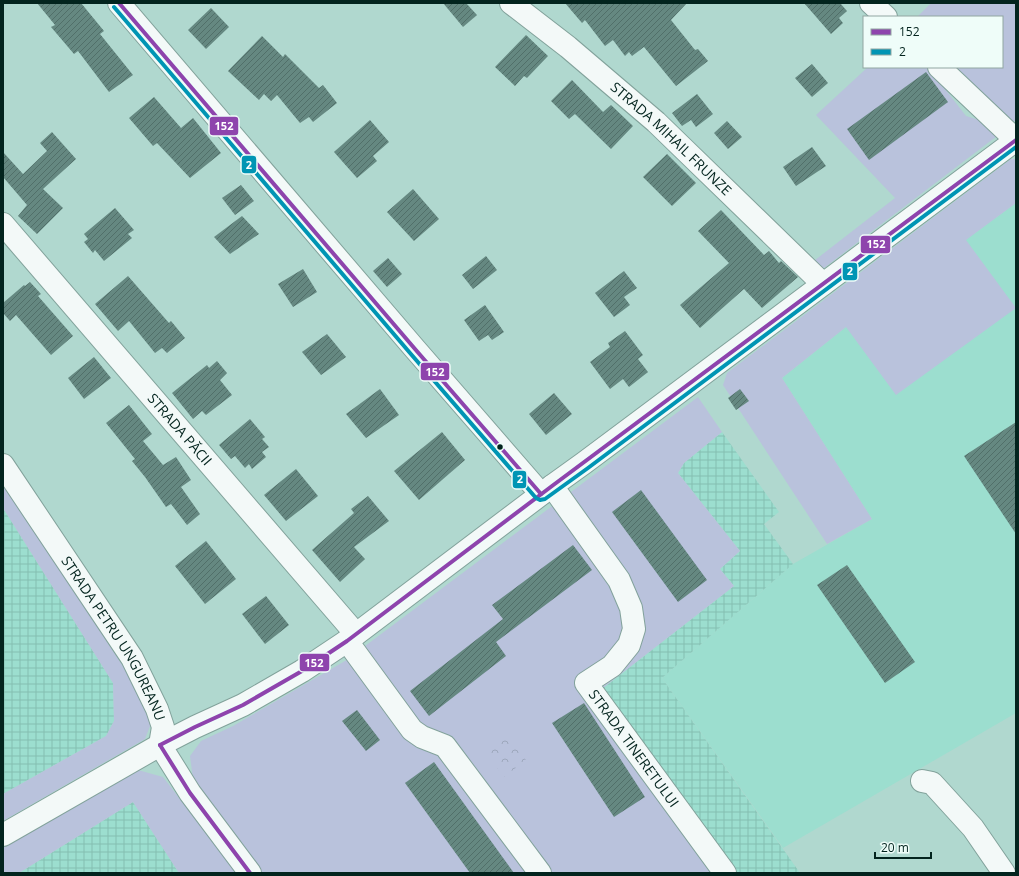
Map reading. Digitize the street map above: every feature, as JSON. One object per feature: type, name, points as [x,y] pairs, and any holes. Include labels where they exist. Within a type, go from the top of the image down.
[{"type":"street","points":[[119,3],[410,343],[546,490]]},
{"type":"street","name":"STRADA MIHAIL FRUNZE","points":[[511,3],[568,48],[656,122],[823,284]]},
{"type":"street","points":[[871,3],[885,16]]},
{"type":"street","points":[[3,835],[160,745],[249,702],[302,671],[352,638],[546,490],[584,464],[1016,140],[939,68]]},
{"type":"street","name":"STRADA PĂCII","points":[[3,224],[352,638],[412,730],[422,737],[445,746],[540,873]]},
{"type":"street","name":"STRADA PETRU UNGUREANU","points":[[3,465],[132,658],[157,709],[163,727],[160,745]]},
{"type":"street","name":"STRADA TINERETULUI","points":[[546,490],[619,580],[631,608],[634,630],[629,645],[612,666],[586,683],[725,873]]},
{"type":"street","points":[[160,745],[190,794],[250,873]]},
{"type":"street","points":[[922,781],[932,783],[973,828],[1004,873]]},
{"type":"shaded area","points":[[1016,203],[1016,713],[783,848],[662,678],[793,564],[872,519],[782,378],[846,327]]},
{"type":"shaded area","points":[[722,432],[779,512],[764,524],[793,564],[662,678],[800,873],[733,873],[603,688],[734,586],[720,569],[740,551],[678,473],[684,463]]},
{"type":"shaded area","points":[[3,508],[113,683],[114,721],[106,736],[3,794]]},
{"type":"shaded area","points":[[133,802],[179,873],[19,873]]},
{"type":"green space","points":[[931,3],[1016,3],[1016,121],[1008,121],[952,68],[1003,68],[1003,16],[918,16]]},
{"type":"green space","points":[[867,68],[928,68],[966,116],[986,122],[997,136],[824,268],[810,264],[895,198],[816,115]]},
{"type":"green space","points":[[1011,159],[1016,159],[1016,203],[966,240],[1016,308],[896,395],[846,327],[782,378],[872,519],[827,544],[723,385],[727,373]]},
{"type":"green space","points":[[698,397],[722,432],[684,463],[678,473],[740,551],[720,569],[734,586],[603,688],[733,873],[261,873],[216,813],[193,779],[190,756],[201,741],[233,726],[345,661]]},
{"type":"green space","points":[[3,482],[149,706],[152,721],[145,739],[3,821],[3,794],[106,736],[114,721],[113,683],[3,508]]},
{"type":"green space","points":[[508,736],[526,760],[504,777],[485,752]]},
{"type":"green space","points":[[138,770],[163,777],[237,873],[179,873],[133,802],[19,873],[3,873],[3,848]]},
{"type":"building","points":[[37,3],[81,3],[104,31],[100,34],[133,75],[109,92],[78,51],[74,54],[51,27],[55,25]]},
{"type":"building","points":[[443,3],[466,3],[477,15],[463,27]]},
{"type":"building","points":[[565,3],[687,3],[671,20],[695,50],[698,49],[708,61],[676,86],[644,47],[632,56],[629,52],[625,56],[613,40],[605,46],[585,20],[582,23]]},
{"type":"building","points":[[804,3],[840,3],[847,11],[839,18],[843,23],[831,34]]},
{"type":"building","points":[[211,8],[229,27],[206,49],[188,30]]},
{"type":"building","points":[[526,35],[548,56],[527,78],[524,76],[515,86],[495,67]]},
{"type":"building","points":[[262,36],[283,57],[285,54],[319,88],[323,85],[337,103],[313,122],[309,117],[300,123],[277,95],[271,101],[264,94],[259,100],[228,71]]},
{"type":"building","points":[[812,64],[828,83],[812,97],[795,78]]},
{"type":"building","points":[[926,72],[948,102],[869,160],[847,129]]},
{"type":"building","points":[[572,80],[603,112],[611,105],[633,126],[611,149],[575,114],[569,119],[551,101]]},
{"type":"building","points":[[697,94],[713,114],[696,127],[691,120],[682,126],[672,113]]},
{"type":"building","points":[[154,97],[181,128],[193,118],[221,153],[190,178],[157,143],[153,146],[129,118]]},
{"type":"building","points":[[370,120],[389,142],[373,156],[377,161],[357,178],[334,152]]},
{"type":"building","points":[[727,121],[742,137],[728,149],[714,133]]},
{"type":"building","points":[[52,132],[76,159],[43,189],[63,208],[37,234],[18,216],[27,205],[3,177],[3,152],[23,174],[47,151],[40,143]]},
{"type":"building","points":[[812,147],[826,166],[796,186],[783,167]]},
{"type":"building","points":[[667,154],[696,183],[672,206],[643,177]]},
{"type":"building","points":[[241,185],[254,201],[235,215],[222,198]]},
{"type":"building","points":[[413,189],[439,219],[414,241],[387,212]]},
{"type":"building","points":[[115,208],[134,230],[128,234],[132,238],[104,261],[95,250],[93,253],[84,242],[88,239],[84,234]]},
{"type":"building","points":[[721,210],[764,255],[769,251],[779,263],[781,261],[798,277],[762,308],[744,289],[700,328],[680,305],[729,263],[698,231]]},
{"type":"building","points":[[242,216],[259,234],[230,254],[214,237]]},
{"type":"building","points":[[486,256],[497,270],[473,289],[462,275]]},
{"type":"building","points":[[388,258],[402,274],[387,287],[373,271]]},
{"type":"building","points":[[303,269],[317,292],[293,307],[278,284]]},
{"type":"building","points":[[624,271],[637,288],[624,297],[630,305],[614,317],[595,293]]},
{"type":"building","points":[[128,276],[169,323],[171,321],[185,338],[167,353],[162,348],[155,353],[129,321],[118,331],[95,304]]},
{"type":"building","points":[[30,282],[41,294],[38,296],[73,336],[51,355],[16,315],[10,321],[3,313],[3,303],[24,285],[25,286]]},
{"type":"building","points":[[485,305],[504,332],[492,340],[488,335],[479,341],[464,320]]},
{"type":"building","points":[[625,331],[643,355],[638,359],[648,372],[629,387],[623,379],[610,389],[590,362],[610,347],[608,343]]},
{"type":"building","points":[[327,334],[346,357],[321,375],[302,352]]},
{"type":"building","points":[[94,357],[111,378],[84,399],[68,378]]},
{"type":"building","points":[[217,361],[227,373],[220,380],[232,395],[206,415],[202,411],[193,419],[172,393],[207,365],[209,368]]},
{"type":"building","points":[[380,389],[399,415],[366,438],[346,414]]},
{"type":"building","points":[[740,389],[749,401],[736,410],[728,398]]},
{"type":"building","points":[[554,393],[572,414],[546,435],[529,414]]},
{"type":"building","points":[[129,405],[152,434],[143,441],[163,465],[176,457],[191,480],[181,487],[200,514],[187,525],[171,504],[166,507],[132,461],[135,459],[106,423]]},
{"type":"building","points":[[250,419],[265,437],[262,439],[269,447],[262,452],[266,457],[252,469],[249,464],[245,468],[235,456],[231,459],[219,445]]},
{"type":"building","points":[[1016,422],[1016,534],[964,456]]},
{"type":"building","points":[[442,432],[465,460],[419,500],[394,471]]},
{"type":"building","points":[[296,469],[318,496],[286,521],[264,495]]},
{"type":"building","points":[[641,490],[707,580],[678,602],[612,512]]},
{"type":"building","points":[[368,496],[389,521],[354,547],[365,559],[340,582],[312,550],[354,513],[351,509]]},
{"type":"building","points":[[206,541],[236,579],[205,604],[175,566]]},
{"type":"building","points":[[573,545],[592,570],[496,642],[506,656],[429,716],[410,691],[503,619],[492,605]]},
{"type":"building","points":[[847,565],[915,662],[885,683],[817,585]]},
{"type":"building","points":[[266,596],[289,625],[265,644],[242,614]]},
{"type":"building","points":[[584,703],[645,797],[614,817],[552,723]]},
{"type":"building","points":[[357,710],[380,740],[366,751],[342,721]]},
{"type":"building","points":[[434,762],[514,873],[470,873],[405,783]]},
{"type":"transit line","name":"152","points":[[119,3],[541,494]]},
{"type":"transit line","name":"2","points":[[114,7],[410,353],[536,498],[540,500],[545,499],[588,468],[1016,147]]},
{"type":"transit line","name":"152","points":[[160,745],[243,705],[302,671],[347,641],[1016,140]]},
{"type":"transit line","name":"152","points":[[160,745],[190,793],[250,873]]}]
